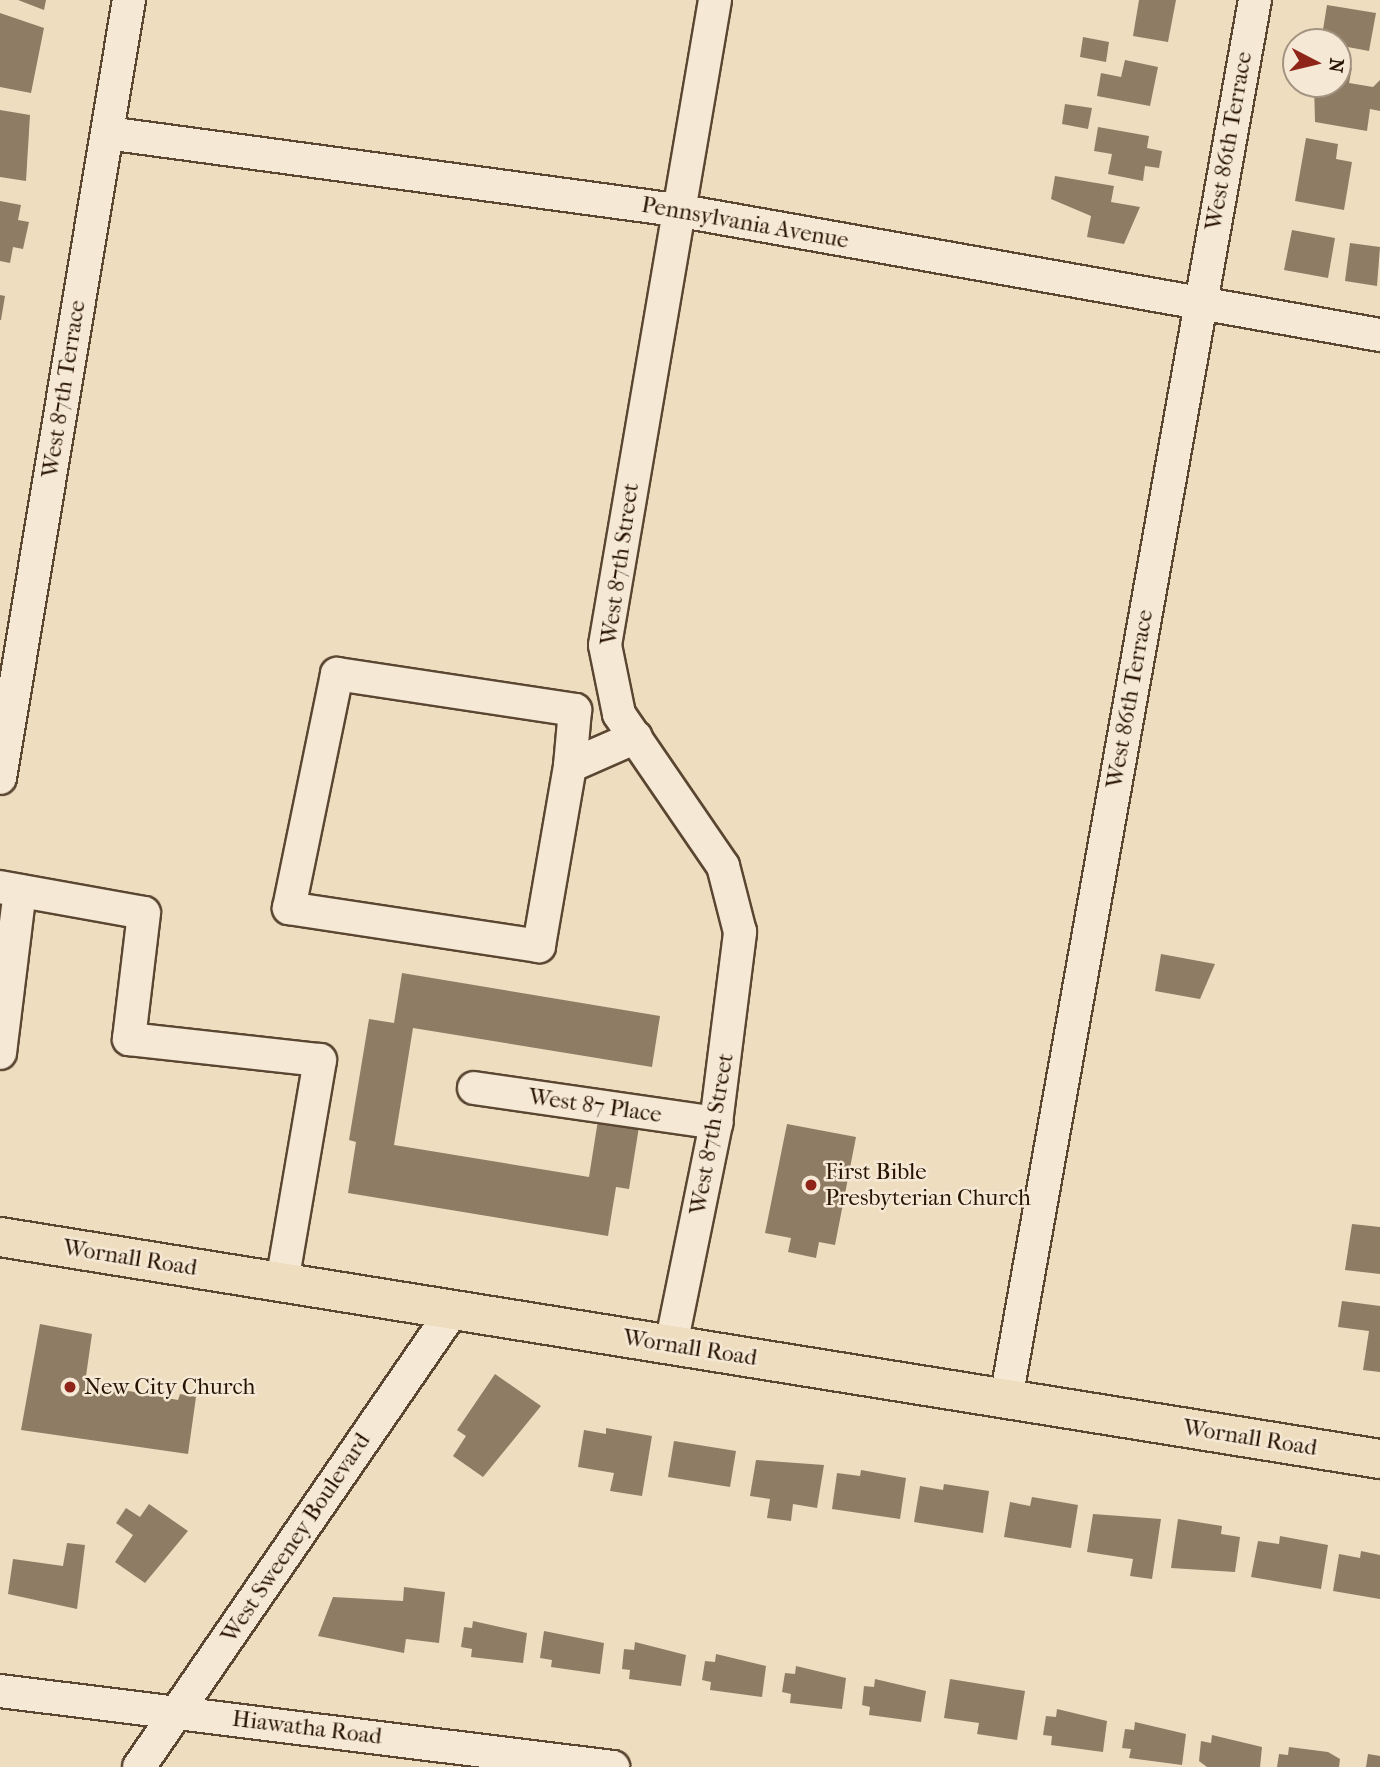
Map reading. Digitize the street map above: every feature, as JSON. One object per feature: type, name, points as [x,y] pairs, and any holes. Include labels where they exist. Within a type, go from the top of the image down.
[{"type":"main road","name":"Wornall Road","points":[[0,1237],[1380,1460]]},
{"type":"street","name":"West 87th Terrace","points":[[0,778],[129,0]]},
{"type":"street","name":"West 87th Street","points":[[671,1345],[716,1123],[740,932],[723,866],[620,714],[605,645],[676,210],[715,0]]},
{"type":"street","name":"West 86th Terrace","points":[[1006,1399],[1255,0]]},
{"type":"street","name":"Pennsylvania Avenue","points":[[107,133],[676,210],[1380,335]]},
{"type":"street","points":[[337,674],[575,710],[570,766],[539,946],[289,908],[337,674]]},
{"type":"street","points":[[570,766],[636,737]]},
{"type":"street","points":[[0,1054],[10,889],[144,913],[129,1039],[320,1060],[282,1282]]},
{"type":"street","name":"West 87 Place","points":[[474,1088],[716,1123]]},
{"type":"street","name":"West Sweeney Boulevard","points":[[139,1767],[453,1310]]},
{"type":"street","name":"Hiawatha Road","points":[[0,1691],[177,1712],[521,1761],[613,1767]]},
{"type":"building","points":[[18,0],[46,0],[44,10]]},
{"type":"building","points":[[1139,0],[1176,0],[1168,42],[1133,36]]},
{"type":"building","points":[[1327,5],[1376,13],[1369,51],[1352,48],[1352,28],[1323,28]]},
{"type":"building","points":[[0,13],[44,28],[31,93],[0,87]]},
{"type":"building","points":[[1083,37],[1109,42],[1106,62],[1080,57]]},
{"type":"building","points":[[1125,60],[1158,67],[1150,106],[1097,96],[1101,73],[1121,77]]},
{"type":"building","points":[[1380,80],[1380,111],[1370,109],[1367,131],[1315,122],[1314,98],[1352,98],[1352,84],[1373,87]]},
{"type":"building","points":[[1065,104],[1092,108],[1088,129],[1062,124]]},
{"type":"building","points":[[0,110],[30,115],[26,181],[0,177]]},
{"type":"building","points":[[1098,127],[1149,136],[1147,148],[1162,151],[1159,168],[1145,166],[1143,181],[1108,174],[1112,154],[1094,151]]},
{"type":"building","points":[[1306,138],[1338,144],[1336,159],[1352,162],[1344,210],[1295,201]]},
{"type":"building","points":[[1055,176],[1114,186],[1111,202],[1140,207],[1124,244],[1087,237],[1091,216],[1051,199]]},
{"type":"building","points":[[0,201],[21,205],[18,220],[29,222],[23,249],[13,247],[10,263],[0,261]]},
{"type":"building","points":[[1292,230],[1335,238],[1328,278],[1284,270]]},
{"type":"building","points":[[1350,243],[1380,247],[1377,286],[1345,281]]},
{"type":"building","points":[[0,295],[5,296],[1,320],[0,320]]},
{"type":"building","points":[[1161,954],[1215,964],[1200,999],[1155,991]]},
{"type":"building","points":[[402,973],[660,1016],[652,1067],[413,1028],[394,1145],[589,1177],[598,1120],[639,1127],[629,1189],[616,1187],[608,1236],[348,1193],[356,1142],[349,1140],[369,1019],[394,1023]]},
{"type":"building","name":"First Bible Presbyterian Church","points":[[787,1124],[856,1137],[835,1245],[819,1242],[816,1258],[788,1252],[791,1238],[765,1233]]},
{"type":"building","points":[[1352,1224],[1380,1227],[1380,1274],[1345,1270]]},
{"type":"building","points":[[1342,1301],[1380,1306],[1380,1372],[1363,1370],[1369,1331],[1338,1327]]},
{"type":"building","name":"New City Church","points":[[40,1324],[92,1334],[85,1383],[178,1400],[180,1394],[196,1397],[188,1454],[21,1430]]},
{"type":"building","points":[[495,1374],[541,1406],[483,1477],[453,1456],[466,1436],[457,1430]]},
{"type":"building","points":[[606,1428],[652,1436],[642,1496],[610,1491],[614,1473],[578,1467],[584,1430],[606,1434]]},
{"type":"building","points":[[674,1441],[736,1451],[730,1487],[668,1477]]},
{"type":"building","points":[[756,1460],[824,1465],[817,1508],[793,1504],[791,1521],[767,1518],[770,1499],[750,1496]]},
{"type":"building","points":[[861,1470],[906,1478],[900,1519],[832,1509],[837,1473],[860,1476]]},
{"type":"building","points":[[944,1484],[989,1491],[983,1533],[914,1522],[920,1486],[943,1490]]},
{"type":"building","points":[[1032,1497],[1078,1505],[1071,1548],[1004,1537],[1010,1502],[1030,1506]]},
{"type":"building","points":[[149,1504],[188,1531],[145,1583],[115,1562],[133,1535],[116,1523],[126,1508],[140,1517]]},
{"type":"building","points":[[1093,1514],[1161,1519],[1152,1579],[1130,1576],[1133,1559],[1087,1552]]},
{"type":"building","points":[[1178,1519],[1222,1526],[1221,1534],[1240,1537],[1235,1572],[1171,1568]]},
{"type":"building","points":[[1280,1536],[1328,1545],[1321,1589],[1251,1577],[1258,1541],[1279,1544]]},
{"type":"building","points":[[67,1543],[85,1545],[77,1609],[8,1594],[13,1559],[63,1566]]},
{"type":"building","points":[[1361,1551],[1380,1555],[1380,1599],[1333,1591],[1339,1554],[1360,1558]]},
{"type":"building","points":[[404,1587],[445,1592],[439,1643],[406,1639],[404,1653],[318,1636],[333,1597],[403,1601]]},
{"type":"building","points":[[473,1621],[527,1633],[523,1663],[471,1657],[472,1649],[461,1647],[464,1627],[472,1628]]},
{"type":"building","points":[[544,1631],[604,1643],[600,1674],[551,1667],[552,1660],[540,1658]]},
{"type":"building","points":[[635,1642],[686,1655],[681,1686],[629,1679],[630,1670],[622,1669],[624,1649],[634,1650]]},
{"type":"building","points":[[716,1654],[766,1666],[762,1697],[710,1690],[711,1682],[702,1680],[705,1661],[715,1662]]},
{"type":"building","points":[[796,1666],[846,1678],[842,1709],[790,1703],[791,1694],[782,1692],[785,1673],[795,1674]]},
{"type":"building","points":[[875,1679],[926,1691],[921,1722],[869,1715],[870,1707],[862,1705],[864,1686],[874,1687]]},
{"type":"building","points":[[950,1679],[1025,1691],[1017,1740],[977,1734],[979,1723],[944,1718]]},
{"type":"building","points":[[1057,1709],[1107,1721],[1103,1752],[1051,1745],[1052,1736],[1043,1735],[1046,1716],[1056,1717]]},
{"type":"building","points":[[1135,1722],[1186,1734],[1182,1765],[1129,1758],[1131,1749],[1122,1748],[1125,1729],[1134,1730]]},
{"type":"building","points":[[1212,1735],[1262,1747],[1260,1767],[1207,1767],[1199,1761],[1201,1741],[1211,1743]]},
{"type":"building","points":[[1289,1747],[1328,1752],[1340,1759],[1339,1767],[1277,1767],[1279,1754],[1288,1755]]},
{"type":"building","points":[[1368,1754],[1380,1756],[1380,1767],[1366,1767]]},
{"type":"place","name":"First Bible Presbyterian Church","points":[[811,1185]]},
{"type":"place","name":"New City Church","points":[[70,1387]]}]
